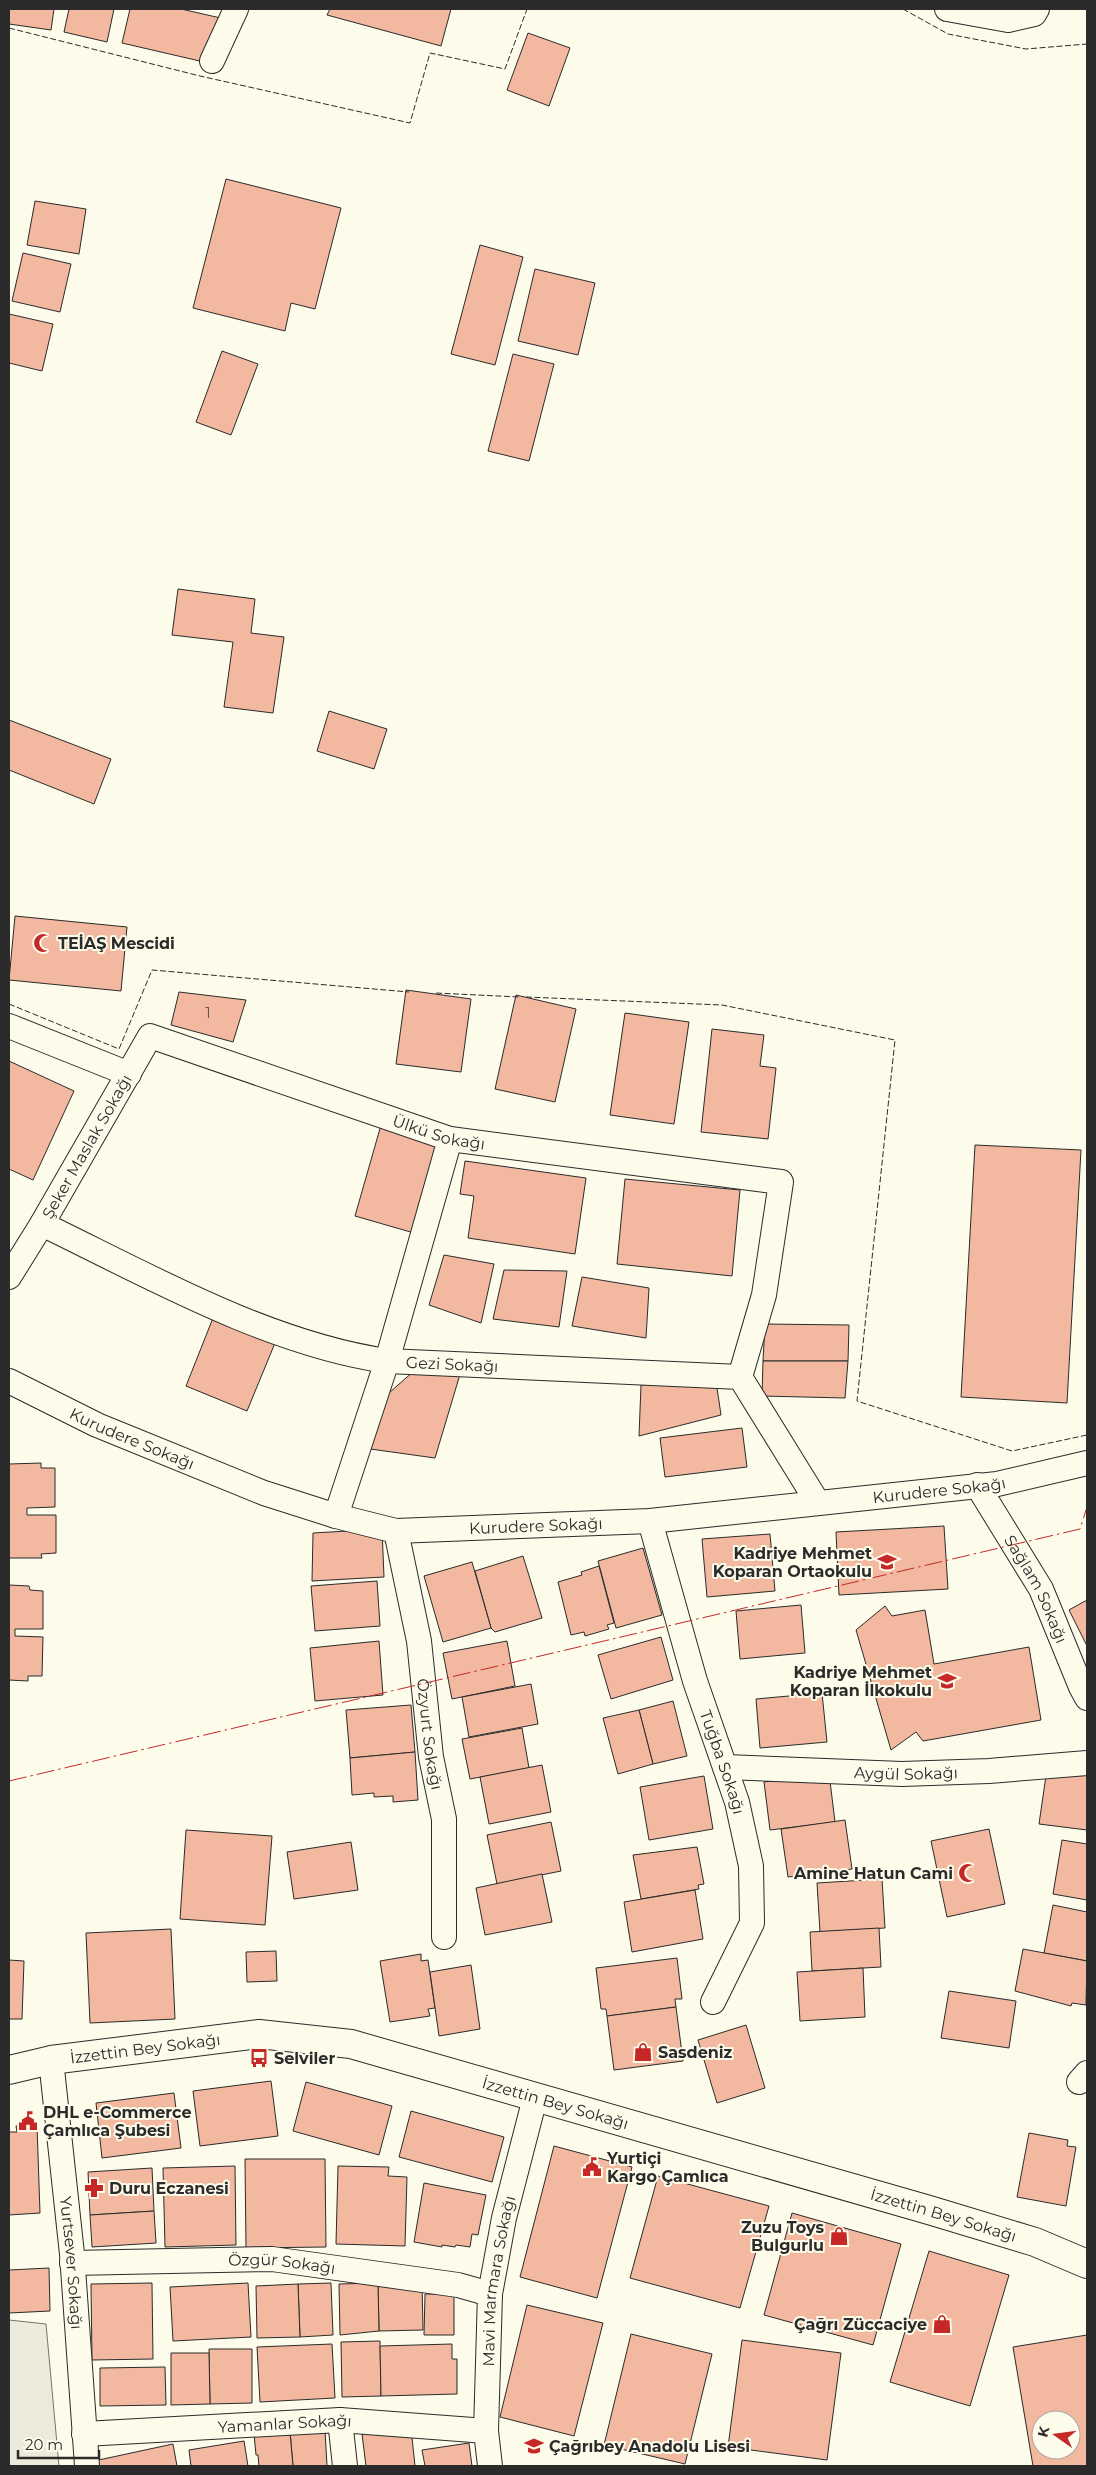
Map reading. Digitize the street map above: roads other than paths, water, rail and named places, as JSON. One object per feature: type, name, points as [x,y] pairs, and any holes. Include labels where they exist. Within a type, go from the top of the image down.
[{"type":"street","points":[[212,60],[236,9]]},
{"type":"street","points":[[947,9],[1008,20],[1036,11]]},
{"type":"street","name":"Şeker Maslak Sokağı","points":[[9,1026],[129,1074],[9,1277]]},
{"type":"street","name":"Ülkü Sokağı","points":[[129,1074],[150,1036],[450,1139],[781,1182],[764,1295],[740,1377]]},
{"type":"street","points":[[336,1516],[387,1361],[450,1139]]},
{"type":"street","name":"Gezi Sokağı","points":[[42,1224],[200,1300],[316,1346],[387,1361],[740,1377]]},
{"type":"street","points":[[740,1377],[818,1503]]},
{"type":"street","name":"Kurudere Sokağı","points":[[9,1381],[97,1425],[264,1493],[336,1516],[396,1531],[650,1521],[997,1484],[1087,1463]]},
{"type":"street","name":"Sağlam Sokağı","points":[[977,1485],[1041,1589],[1087,1698]]},
{"type":"street","name":"Tuğba Sokağı","points":[[650,1521],[696,1681],[737,1802],[751,1866],[752,1923],[713,2002]]},
{"type":"street","name":"Özyurt Sokağı","points":[[396,1531],[419,1641],[431,1757],[444,1819],[444,1938]]},
{"type":"street","name":"Aygül Sokağı","points":[[725,1768],[902,1774],[989,1772],[1087,1763]]},
{"type":"street","name":"İzzettin Bey Sokağı","points":[[9,2070],[51,2060],[259,2034],[351,2044],[929,2210],[1035,2242],[1087,2264]]},
{"type":"street","name":"Yurtsever Sokağı","points":[[51,2060],[72,2263],[87,2466]]},
{"type":"street","name":"Mavi Marmara Sokağı","points":[[490,2466],[486,2431],[490,2294],[504,2218],[535,2098]]},
{"type":"street","name":"Özgür Sokağı","points":[[72,2263],[272,2259],[458,2285],[490,2294]]},
{"type":"street","points":[[340,2420],[346,2466]]},
{"type":"street","name":"Yamanlar Sokağı","points":[[84,2434],[340,2420],[486,2431]]},
{"type":"place","name":"TEİAŞ Mescidi","points":[[43,943]]},
{"type":"place","name":"Kadriye Mehmet Koparan Ortaokulu","points":[[887,1562]]},
{"type":"place","name":"Kadriye Mehmet Koparan İlkokulu","points":[[947,1681]]},
{"type":"place","name":"Amine Hatun Cami","points":[[968,1873]]},
{"type":"place","name":"Sasdeniz","points":[[643,2052]]},
{"type":"place","name":"Selviler","points":[[259,2058]]},
{"type":"place","name":"DHL e-Commerce Çamlıca Şubesi","points":[[28,2121]]},
{"type":"place","name":"Yurtiçi Kargo Çamlıca","points":[[592,2167]]},
{"type":"place","name":"Duru Eczanesi","points":[[94,2188]]},
{"type":"place","name":"Zuzu Toys Bulgurlu","points":[[839,2236]]},
{"type":"place","name":"Çağrı Züccaciye","points":[[942,2324]]},
{"type":"place","name":"Çağrıbey Anadolu Lisesi","points":[[534,2446]]}]
